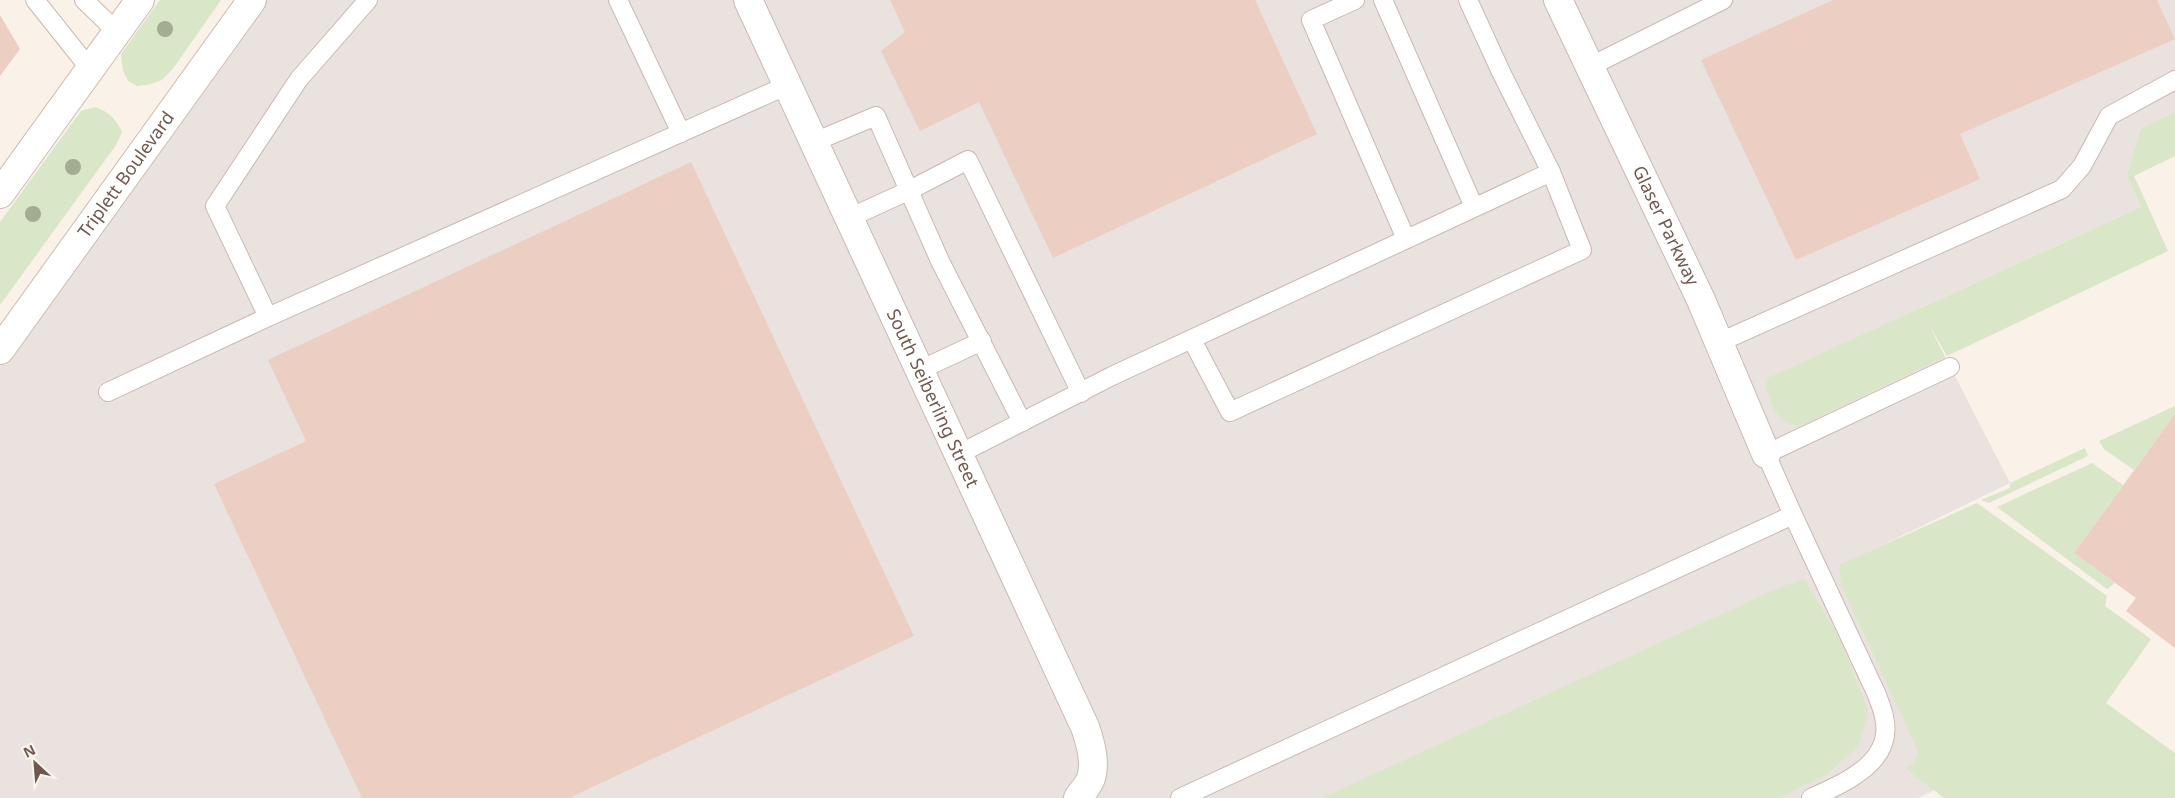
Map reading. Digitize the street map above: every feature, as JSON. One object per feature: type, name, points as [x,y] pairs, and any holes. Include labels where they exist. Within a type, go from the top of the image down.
[{"type":"street","points":[[0,194],[140,0]]},
{"type":"street","name":"Triplett Boulevard","points":[[0,350],[252,0]]},
{"type":"street","name":"South Seiberling Street","points":[[748,0],[1085,726],[1089,739],[1092,771],[1090,780],[1078,798]]},
{"type":"street","name":"Glaser Parkway","points":[[1558,0],[1720,342],[1766,454]]},
{"type":"lane","points":[[84,0],[117,32]]},
{"type":"lane","points":[[268,317],[215,206],[299,79],[368,0]]},
{"type":"lane","points":[[618,0],[681,134]]},
{"type":"lane","points":[[1355,0],[1311,20],[1406,239]]},
{"type":"lane","points":[[1383,0],[1474,207]]},
{"type":"lane","points":[[1192,340],[1230,412],[1582,250],[1551,172],[1501,72],[1468,0]]},
{"type":"lane","points":[[1589,67],[1723,0]]},
{"type":"lane","points":[[40,2],[90,69]]},
{"type":"lane","points":[[1720,342],[2062,189],[2082,166],[2109,116],[2175,80]]},
{"type":"lane","points":[[108,392],[268,317],[788,85]]},
{"type":"lane","points":[[814,142],[876,116],[940,261],[1022,422]]},
{"type":"lane","points":[[849,218],[908,191],[968,160],[1081,393]]},
{"type":"lane","points":[[959,454],[1192,340],[1551,172]]},
{"type":"lane","points":[[920,370],[982,341]]},
{"type":"lane","points":[[1811,798],[1840,785],[1865,770],[1878,754],[1884,741],[1885,718],[1766,454],[1950,368]]},
{"type":"lane","points":[[1180,798],[1793,515]]},
{"type":"shaded area","points":[[252,0],[2175,0],[2175,112],[2141,128],[2127,175],[2141,207],[1920,308],[2010,483],[1854,559],[1954,781],[1918,798],[0,798],[0,350]]},
{"type":"green space","points":[[160,0],[221,0],[172,70],[162,80],[137,86],[128,81],[123,71],[121,54]]},
{"type":"green space","points":[[95,107],[108,113],[122,132],[116,145],[0,305],[0,222],[81,111]]},
{"type":"green space","points":[[2175,112],[2175,156],[2134,176],[2168,251],[1947,356],[1928,323],[1945,357],[1800,426],[1786,421],[1777,414],[1765,389],[1768,378],[2141,207],[2127,175],[2141,128]]},
{"type":"green space","points":[[2175,406],[2175,414],[2134,470],[2104,449],[2099,441]]},
{"type":"green space","points":[[2085,448],[2088,456],[1989,503],[1981,500],[2010,488],[2010,483]]},
{"type":"green space","points":[[2092,463],[2123,485],[2074,553],[2115,583],[2107,589],[1997,507]]},
{"type":"green space","points":[[1977,503],[2107,596],[2105,606],[2151,639],[2106,703],[2175,753],[2175,798],[1944,798],[1905,768],[1915,762],[1918,751],[1841,585],[1839,565]]},
{"type":"green space","points":[[1805,579],[1841,642],[1868,710],[1859,745],[1826,775],[1777,798],[1322,798],[1783,586]]},
{"type":"building","points":[[890,0],[1255,0],[1317,134],[1053,258],[979,102],[920,131],[881,51],[905,32]]},
{"type":"building","points":[[1833,0],[2157,0],[2175,39],[1960,134],[1980,179],[1796,260],[1701,60]]},
{"type":"building","points":[[0,15],[20,49],[0,76]]},
{"type":"building","points":[[691,162],[914,636],[569,798],[362,798],[214,484],[306,441],[268,360]]},
{"type":"building","points":[[2175,414],[2175,648],[2126,611],[2136,598],[2074,553]]}]
